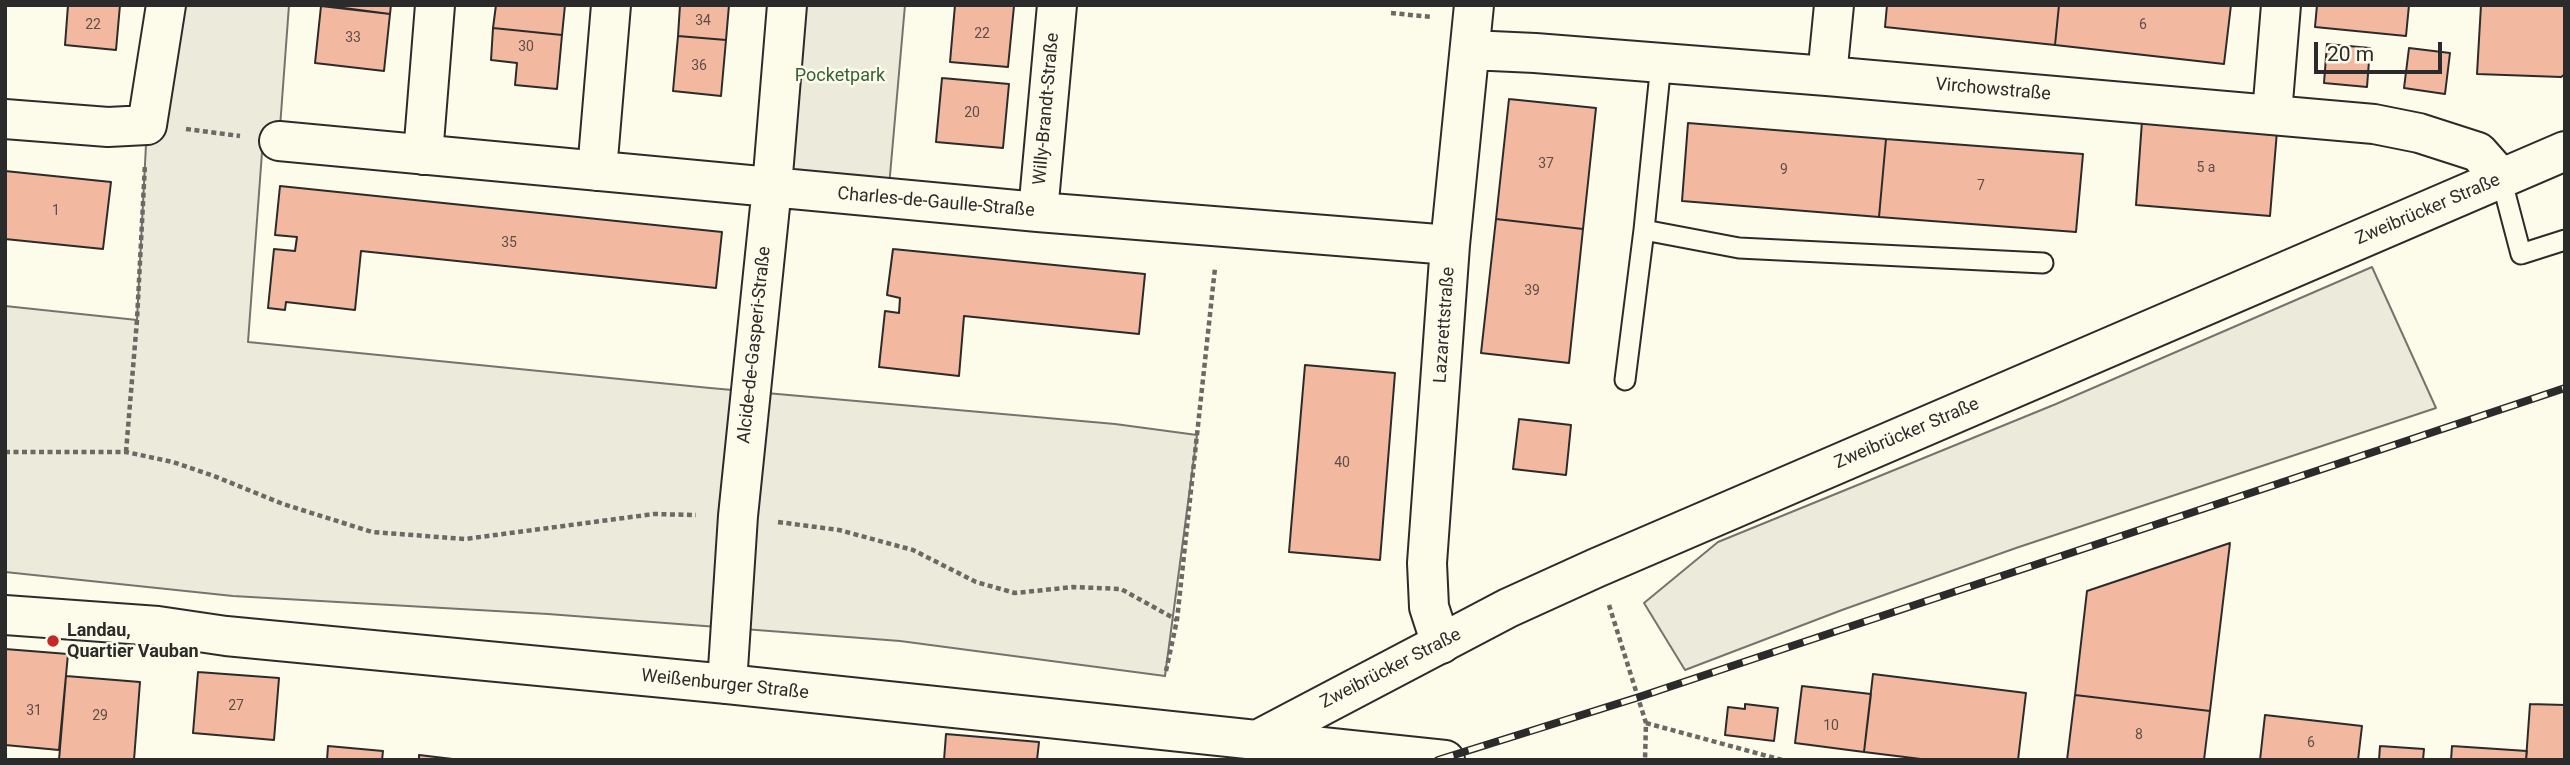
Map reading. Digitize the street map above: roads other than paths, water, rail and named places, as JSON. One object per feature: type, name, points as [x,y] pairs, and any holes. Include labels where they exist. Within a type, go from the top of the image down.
[{"type":"street","points":[[5,119],[108,127],[147,125],[166,5]]},
{"type":"street","points":[[423,155],[435,5]]},
{"type":"street","points":[[597,171],[611,5]]},
{"type":"street","name":"Alcide-de-Gasperi-Straße","points":[[727,684],[738,516],[772,187],[787,5]]},
{"type":"street","name":"Willy-Brandt-Straße","points":[[1038,212],[1056,5]]},
{"type":"street","name":"Lazarettstraße","points":[[1441,644],[1429,607],[1427,563],[1450,246],[1474,5]]},
{"type":"street","points":[[1827,76],[1834,5]]},
{"type":"street","points":[[2272,114],[2281,5]]},
{"type":"street","name":"Virchowstraße","points":[[1470,50],[1827,76],[2374,124],[2419,133],[2478,152],[2501,178]]},
{"type":"street","name":"Charles-de-Gaulle-Straße","points":[[279,141],[1038,212],[1450,246]]},
{"type":"street","name":"Zweibrücker Straße","points":[[1259,739],[1508,608],[1596,568],[2565,151]]},
{"type":"street","name":"Weißenburger Straße","points":[[5,615],[158,626],[335,647],[727,684],[1445,760]]},
{"type":"lane","points":[[1625,380],[1661,63]]},
{"type":"lane","points":[[2501,178],[2521,254],[2565,240]]},
{"type":"lane","points":[[1644,230],[1739,248],[2043,264]]},
{"type":"railway","points":[[1438,760],[1639,697],[2565,388]]},
{"type":"place","name":"Landau, Quartier Vauban","points":[[53,641]]},
{"type":"park label","name":"Pocketpark","points":[[840,76]]}]
